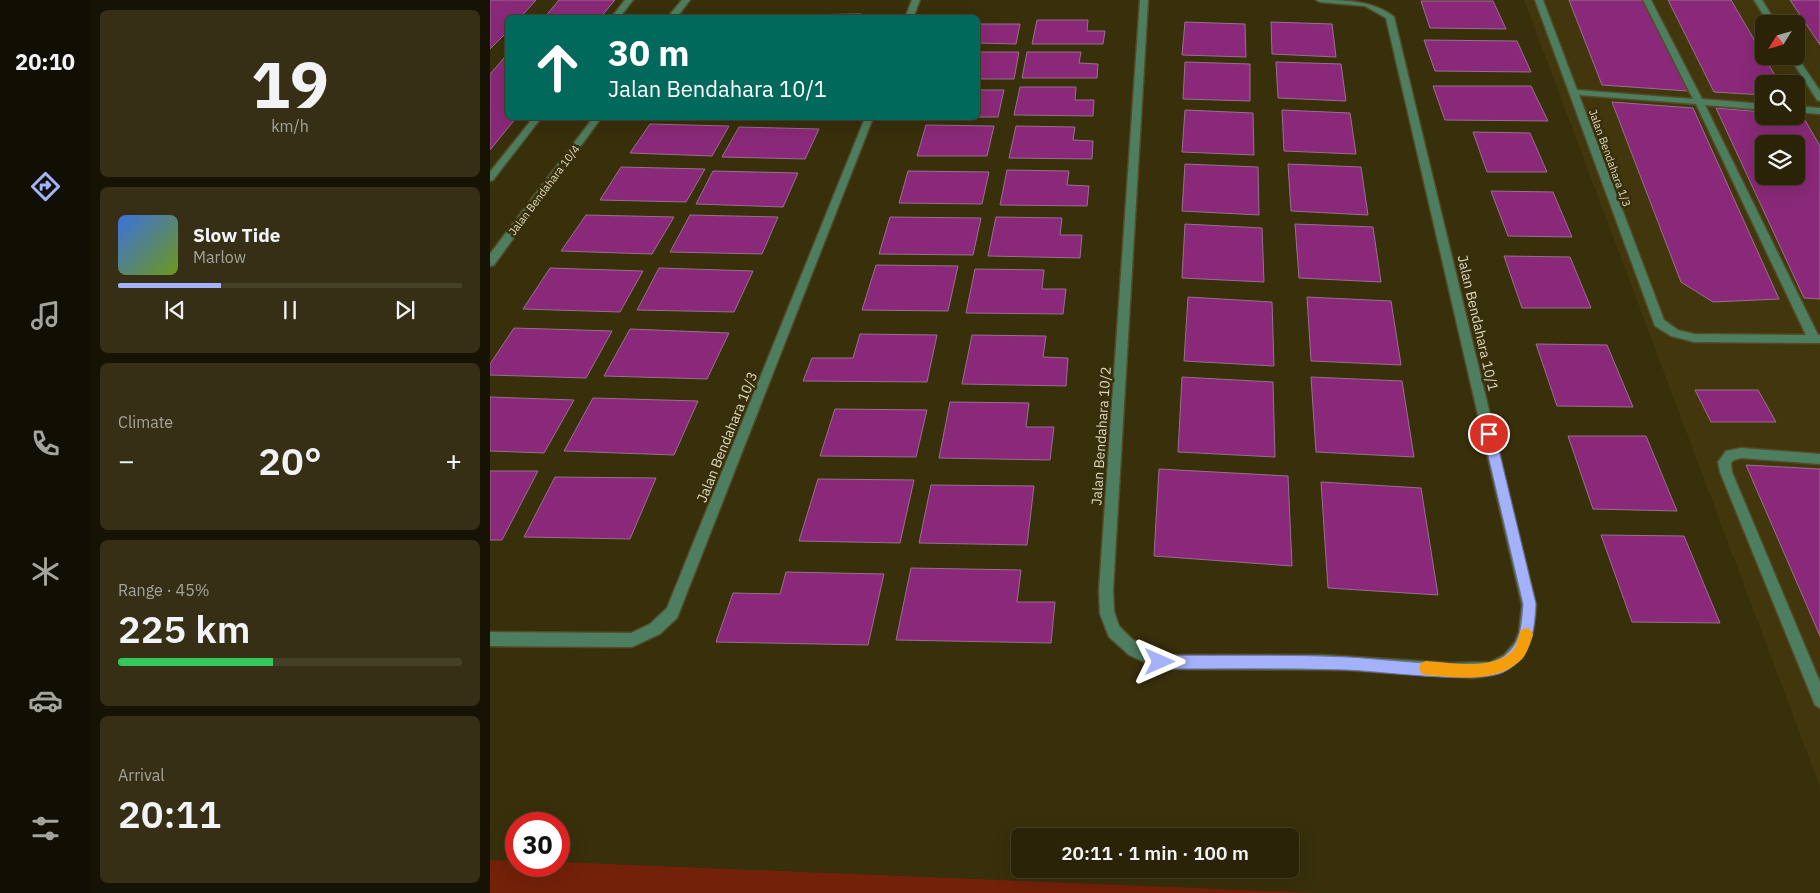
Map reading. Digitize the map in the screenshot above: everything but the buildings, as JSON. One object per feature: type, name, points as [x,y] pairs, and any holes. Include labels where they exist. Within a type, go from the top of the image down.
[{"type":"street","points":[[617,15],[629,0]]},
{"type":"street","points":[[674,15],[686,0]]},
{"type":"street","points":[[910,15],[916,0]]},
{"type":"street","name":"Jalan Bendahara 10/2","points":[[1144,0],[1106,590],[1107,614],[1116,635],[1135,651],[1160,662],[1346,663]]},
{"type":"street","name":"Jalan Bendahara 10/1","points":[[1320,0],[1361,0],[1379,6],[1390,17],[1530,604],[1528,630],[1518,654],[1499,667],[1473,671],[1346,663]]},
{"type":"street","name":"Jalan Bendahara 1/3","points":[[1539,0],[1658,323],[1675,333],[1694,338],[1817,339]]},
{"type":"street","points":[[1647,0],[1817,339]]},
{"type":"street","points":[[1758,0],[1767,15]]},
{"type":"street","points":[[1800,65],[1820,98]]},
{"type":"street","points":[[1574,92],[1755,106]]},
{"type":"street","points":[[1805,110],[1820,111]]},
{"type":"street","points":[[490,178],[535,120]]},
{"type":"street","name":"Jalan Bendahara 10/4","points":[[490,262],[596,120]]},
{"type":"street","name":"Jalan Bendahara 10/3","points":[[490,639],[632,640],[655,629],[672,613],[868,120]]},
{"type":"street","points":[[1820,459],[1741,453],[1730,455],[1724,462],[1726,472],[1820,700]]},
{"type":"shaded area","points":[[1524,0],[1820,0],[1820,787]]},
{"type":"shaded area","points":[[490,860],[505,861],[505,877],[570,877],[570,862],[1317,893],[490,893]]},
{"type":"slow traffic","points":[[1426,668],[1473,671],[1499,667],[1518,654],[1526,635]]},
{"type":"route","points":[[1160,662],[1346,663],[1473,671],[1499,667],[1518,654],[1528,630],[1530,604],[1489,434]]}]
